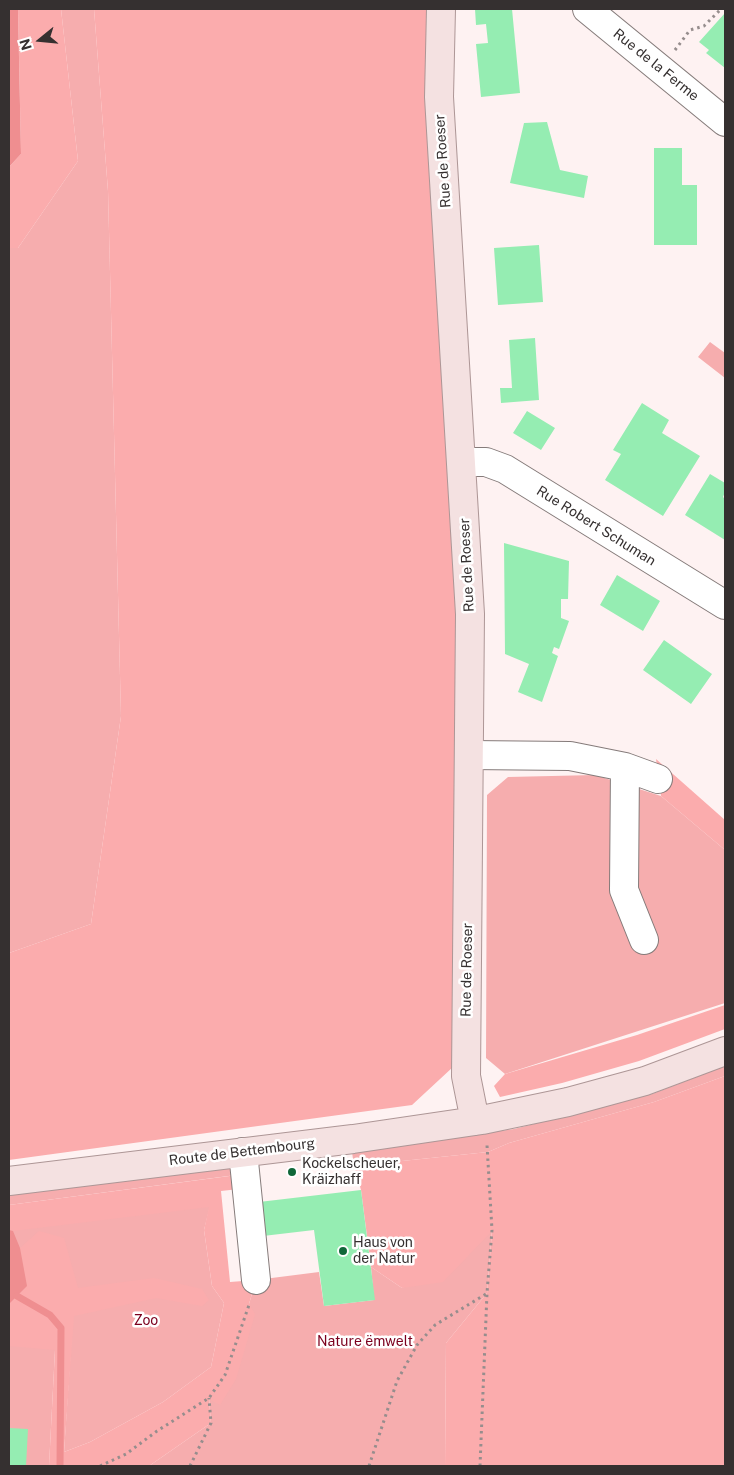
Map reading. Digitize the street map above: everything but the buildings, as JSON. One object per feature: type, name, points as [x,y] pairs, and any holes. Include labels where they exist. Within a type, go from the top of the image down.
[{"type":"main road","name":"Rue de Roeser","points":[[440,9],[439,97],[470,614],[466,1076],[478,1121]]},
{"type":"main road","name":"Route de Bettembourg","points":[[9,1181],[478,1121],[568,1102],[635,1084],[725,1051]]},
{"type":"street","name":"Rue de la Ferme","points":[[587,9],[725,122]]},
{"type":"street","name":"Rue Robert Schuman","points":[[462,462],[486,462],[505,469],[725,605]]},
{"type":"street","points":[[470,755],[570,756],[625,766],[658,778]]},
{"type":"street","points":[[625,766],[624,890],[644,940]]},
{"type":"street","points":[[244,1152],[256,1280]]},
{"type":"path","points":[[660,69],[690,30],[704,26],[721,9]]},
{"type":"path","points":[[478,1121],[488,1152],[492,1230],[486,1294],[480,1466]]},
{"type":"path","points":[[100,1466],[126,1454],[157,1430],[209,1398],[224,1375],[256,1280]]},
{"type":"path","points":[[369,1466],[397,1381],[417,1346],[435,1325],[486,1294]]},
{"type":"path","points":[[190,1466],[211,1423],[209,1398]]},
{"type":"green space","points":[[61,9],[94,9],[108,191],[121,716],[91,924],[9,953],[9,248],[18,248],[78,161]]},
{"type":"green space","points":[[710,342],[725,353],[725,378],[698,357]]},
{"type":"green space","points":[[595,775],[661,796],[725,850],[725,1003],[505,1074],[486,1058],[487,795],[508,777]]},
{"type":"green space","points":[[725,1066],[725,1076],[654,1102],[509,1143],[488,1152],[354,1166],[352,1152],[514,1129],[652,1094]]},
{"type":"green space","points":[[245,1165],[236,1175],[9,1205],[9,1195]]},
{"type":"green space","name":"Zoo","points":[[210,1206],[204,1230],[212,1286],[224,1303],[211,1367],[163,1402],[90,1442],[64,1452],[73,1317],[55,1350],[49,1466],[9,1466],[9,1230]]},
{"type":"green space","name":"Nature ëmwelt","points":[[492,1230],[487,1293],[446,1343],[445,1466],[149,1466],[211,1423],[209,1398],[249,1304],[256,1280],[319,1272],[324,1306],[374,1300],[371,1267],[402,1288]]},
{"type":"shaded area","points":[[9,9],[18,9],[21,154],[9,167]]},
{"type":"shaded area","points":[[18,9],[61,9],[78,161],[18,248],[9,248],[9,167],[21,154]]},
{"type":"shaded area","points":[[94,9],[431,9],[428,98],[456,613],[453,1067],[412,1105],[9,1160],[9,953],[91,924],[121,716],[108,191]]},
{"type":"shaded area","points":[[656,759],[725,820],[725,850],[661,796]]},
{"type":"shaded area","points":[[725,1005],[725,1029],[639,1061],[562,1083],[500,1097],[494,1086],[505,1074],[637,1035]]},
{"type":"shaded area","points":[[725,1076],[725,1466],[445,1466],[446,1343],[487,1293],[492,1231],[443,1282],[402,1288],[371,1267],[361,1190],[354,1166],[488,1152],[509,1143],[654,1102]]},
{"type":"shaded area","points":[[237,1175],[239,1189],[221,1191],[230,1282],[256,1280],[249,1304],[255,1314],[236,1379],[220,1405],[209,1399],[211,1423],[149,1466],[49,1466],[55,1350],[9,1346],[9,1304],[27,1286],[20,1248],[39,1231],[64,1238],[78,1288],[154,1278],[202,1289],[209,1300],[202,1306],[156,1298],[74,1316],[64,1452],[90,1442],[163,1402],[211,1367],[224,1303],[212,1286],[204,1230],[209,1207],[13,1231],[9,1230],[9,1205]]},
{"type":"shaded area","points":[[9,1230],[13,1231],[20,1248],[27,1286],[9,1304]]},
{"type":"waterway","points":[[17,1296],[50,1315],[61,1328],[60,1466]]},
{"type":"place","name":"Kockelscheuer, Kräizhaff","points":[[292,1172]]},
{"type":"place","name":"Haus von der Natur","points":[[343,1251]]}]
